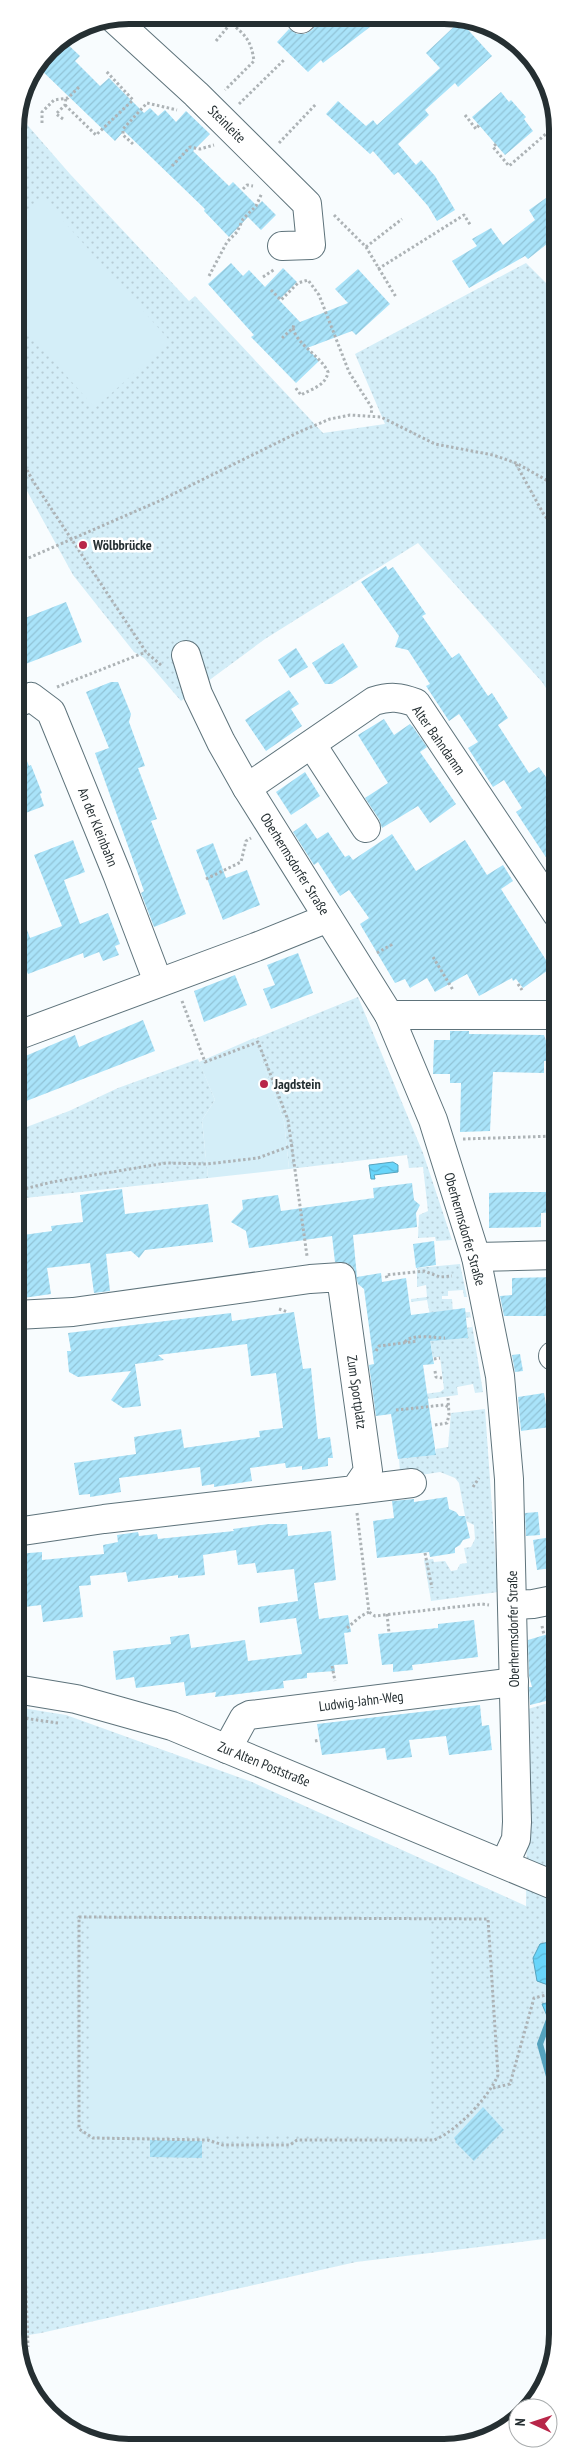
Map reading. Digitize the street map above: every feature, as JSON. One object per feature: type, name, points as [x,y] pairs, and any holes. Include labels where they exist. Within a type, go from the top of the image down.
[{"type":"street","name":"Steinleite","points":[[120,24],[215,119],[307,204],[311,245],[282,246]]},
{"type":"street","name":"Oberhermsdorfer Straße","points":[[186,655],[198,694],[221,742],[247,788],[389,1015],[439,1139],[476,1256],[502,1391],[509,1479],[514,1609],[516,1839],[504,1863]]},
{"type":"street","name":"Alter Bahndamm","points":[[247,788],[312,746],[374,701],[388,697],[401,697],[416,703],[549,902]]},
{"type":"street","name":"An der Kleinbahn","points":[[24,701],[51,712],[117,874],[165,979]]},
{"type":"street","points":[[312,746],[366,828]]},
{"type":"street","points":[[24,1033],[328,918]]},
{"type":"street","points":[[389,1015],[549,1015]]},
{"type":"street","points":[[476,1256],[549,1255]]},
{"type":"street","name":"Zum Sportplatz","points":[[24,1315],[73,1312],[310,1279],[341,1277],[368,1471],[354,1490]]},
{"type":"street","points":[[24,1531],[104,1519],[412,1484]]},
{"type":"street","points":[[514,1609],[549,1600]]},
{"type":"street","name":"Ludwig-Jahn-Weg","points":[[227,1749],[244,1718],[250,1715],[514,1682]]},
{"type":"street","name":"Zur Alten Poststraße","points":[[24,1691],[76,1698],[172,1726],[549,1883]]},
{"type":"path","points":[[216,41],[229,24]]},
{"type":"path","points":[[172,166],[190,147],[200,149],[215,119],[254,61],[249,39],[231,24]]},
{"type":"path","points":[[215,119],[285,59]]},
{"type":"path","points":[[65,105],[96,135],[133,100],[106,71]]},
{"type":"path","points":[[42,123],[42,112],[54,100],[66,98],[80,86]]},
{"type":"path","points":[[62,120],[56,114],[65,105],[66,98]]},
{"type":"path","points":[[133,144],[123,135],[123,129],[148,102],[215,119]]},
{"type":"path","points":[[273,149],[316,104]]},
{"type":"path","points":[[465,115],[476,129],[480,125]]},
{"type":"path","points":[[496,144],[493,147],[509,166],[547,133],[549,129]]},
{"type":"path","points":[[208,276],[227,242],[237,232],[242,219],[259,201],[262,192]]},
{"type":"path","points":[[378,269],[464,215],[471,226]]},
{"type":"path","points":[[366,247],[402,219]]},
{"type":"path","points":[[271,290],[281,300],[298,283],[308,280],[319,295],[349,372],[372,408],[372,415]]},
{"type":"path","points":[[282,338],[294,326],[297,338],[314,352],[328,372],[324,382],[314,390],[301,395],[295,387]]},
{"type":"path","points":[[24,560],[157,502],[299,432],[330,419],[350,415],[372,415],[392,421],[435,444],[493,455],[516,463],[549,482]]},
{"type":"path","points":[[516,463],[549,521]]},
{"type":"path","points":[[24,464],[146,652],[24,701]]},
{"type":"path","points":[[206,879],[241,862],[246,841],[258,834]]},
{"type":"path","points":[[433,957],[457,997]]},
{"type":"path","points":[[165,979],[205,1062],[258,1042],[288,1120],[293,1145],[310,1279]]},
{"type":"path","points":[[439,1139],[549,1136]]},
{"type":"path","points":[[24,1189],[52,1182],[166,1163],[206,1164],[258,1158],[293,1145]]},
{"type":"path","points":[[387,1278],[386,1275],[424,1271],[440,1277],[452,1276]]},
{"type":"path","points":[[405,1342],[410,1338],[419,1337],[445,1338]]},
{"type":"path","points":[[353,1364],[363,1364],[379,1346],[418,1340]]},
{"type":"path","points":[[434,1359],[440,1358]]},
{"type":"path","points":[[435,1371],[436,1377],[442,1378]]},
{"type":"path","points":[[435,1425],[447,1423],[450,1407],[448,1398]]},
{"type":"path","points":[[396,1410],[444,1405],[450,1407]]},
{"type":"path","points":[[473,1487],[479,1478]]},
{"type":"path","points":[[354,1490],[369,1612],[375,1616],[482,1604],[504,1608],[505,1613],[514,1609]]},
{"type":"path","points":[[425,1554],[432,1588]]},
{"type":"path","points":[[347,1628],[369,1612]]},
{"type":"path","points":[[387,1614],[389,1633]]},
{"type":"path","points":[[24,1718],[58,1723]]},
{"type":"path","points":[[492,2088],[498,2075],[488,1919],[79,1917],[79,2129],[93,2138],[208,2140],[223,2145],[290,2145],[297,2140],[434,2140],[448,2134],[492,2088],[510,2084],[534,1998],[549,1994]]},
{"type":"path","points":[[24,2238],[28,2347]]},
{"type":"shaded area","points":[[24,121],[70,174],[189,301],[195,296],[323,433],[385,424],[355,354],[526,263],[549,286],[549,693],[542,682],[418,543],[265,639],[181,701],[144,658],[134,652],[73,575],[24,485]]},
{"type":"shaded area","points":[[43,198],[170,341],[95,408],[24,328],[24,215]]},
{"type":"shaded area","points":[[358,997],[423,1153],[452,1240],[436,1241],[435,1237],[418,1238],[419,1215],[428,1211],[423,1167],[409,1168],[407,1155],[289,1169],[284,1121],[254,1039]]},
{"type":"shaded area","points":[[254,1038],[284,1121],[289,1169],[208,1178],[202,1120],[215,1100],[199,1062]]},
{"type":"shaded area","points":[[198,1059],[215,1100],[202,1120],[208,1178],[24,1198],[24,1128],[69,1111],[118,1088]]},
{"type":"shaded area","points":[[460,1264],[467,1297],[464,1297],[463,1290],[448,1291],[448,1296],[442,1296],[442,1299],[452,1299],[453,1313],[470,1312],[471,1317],[452,1320],[460,1339],[466,1338],[466,1329],[459,1329],[472,1327],[471,1320],[483,1392],[475,1393],[473,1384],[457,1387],[458,1395],[384,1405],[383,1399],[440,1392],[444,1389],[440,1357],[433,1357],[431,1346],[421,1347],[430,1315],[427,1300],[411,1302],[411,1299],[427,1297],[426,1285],[417,1287],[417,1268]]},
{"type":"shaded area","points":[[485,1409],[498,1592],[431,1601],[424,1560],[433,1559],[434,1562],[445,1561],[451,1571],[457,1570],[460,1564],[467,1563],[464,1548],[471,1547],[475,1539],[474,1525],[466,1521],[459,1483],[455,1478],[440,1472],[421,1475],[400,1472],[399,1459],[436,1455],[436,1449],[448,1447],[451,1413]]},
{"type":"shaded area","points":[[549,1703],[549,2238],[356,2262],[24,2336],[24,1708],[66,1715],[252,1782],[526,1906],[528,1709]]},
{"type":"shaded area","points":[[91,1921],[430,1921],[430,2136],[91,2135]]},
{"type":"water","points":[[393,1162],[398,1165],[398,1172],[374,1175],[375,1179],[371,1179],[369,1165]]},
{"type":"water","points":[[549,1942],[549,1985],[537,1981],[533,1958],[540,1944]]},
{"type":"water","points":[[549,2002],[549,2021],[542,2004]]},
{"type":"building","points":[[316,24],[374,24],[323,63],[321,60],[308,72],[277,42],[289,29],[297,34],[305,34],[312,30]]},
{"type":"building","points":[[456,25],[465,26],[492,56],[458,87],[455,83],[425,110],[429,115],[398,144],[416,165],[421,160],[435,176],[455,210],[437,221],[428,206],[398,172],[394,175],[373,151],[370,154],[326,114],[338,101],[366,126],[373,120],[377,125],[440,68],[426,53]]},
{"type":"building","points":[[67,44],[80,56],[75,61],[100,86],[109,78],[144,113],[150,108],[158,116],[165,110],[176,122],[186,111],[210,134],[193,151],[229,186],[233,182],[257,206],[262,201],[276,215],[261,230],[248,217],[229,237],[204,211],[205,209],[124,131],[115,141],[42,70]]},
{"type":"building","points":[[501,92],[526,117],[524,119],[533,131],[505,155],[472,117]]},
{"type":"building","points":[[546,198],[549,202],[549,242],[528,259],[525,256],[469,288],[452,261],[477,246],[472,239],[491,228],[503,245],[535,220],[529,210]]},
{"type":"building","points":[[231,263],[243,276],[249,270],[265,287],[283,268],[297,282],[279,300],[300,322],[348,303],[335,289],[358,269],[390,304],[356,335],[352,331],[307,348],[319,361],[296,383],[251,337],[254,335],[208,284]]},
{"type":"building","points":[[386,566],[388,570],[393,567],[426,614],[422,616],[452,658],[459,653],[488,696],[492,693],[508,718],[498,725],[529,773],[539,767],[549,781],[549,862],[516,812],[522,808],[504,780],[493,787],[468,748],[478,742],[459,714],[449,721],[426,686],[430,684],[408,650],[395,647],[399,636],[361,582]]},
{"type":"building","points":[[66,602],[82,642],[24,665],[24,618]]},
{"type":"building","points":[[343,643],[358,667],[332,684],[325,684],[312,663]]},
{"type":"building","points":[[296,648],[308,667],[290,678],[278,660]]},
{"type":"building","points":[[111,682],[118,682],[131,714],[129,722],[145,766],[138,768],[157,819],[151,821],[186,914],[154,927],[141,893],[144,891],[95,753],[109,748],[86,692]]},
{"type":"building","points":[[289,690],[299,704],[291,709],[302,726],[266,751],[245,720]]},
{"type":"building","points":[[384,719],[394,735],[410,724],[413,727],[427,747],[420,752],[456,804],[430,823],[418,806],[382,828],[379,819],[365,798],[388,783],[358,735]]},
{"type":"building","points":[[24,754],[29,766],[31,765],[42,793],[40,794],[44,806],[24,814]]},
{"type":"building","points":[[305,772],[320,796],[291,815],[276,792]]},
{"type":"building","points":[[306,823],[317,839],[328,832],[345,857],[349,855],[353,860],[392,834],[416,871],[465,840],[487,875],[503,865],[513,881],[501,889],[549,965],[549,969],[523,988],[516,979],[513,981],[512,978],[479,996],[467,974],[435,992],[427,978],[410,988],[405,979],[395,983],[360,924],[369,918],[349,890],[340,896],[318,862],[314,865],[293,832]]},
{"type":"building","points":[[73,840],[85,872],[64,880],[80,924],[108,913],[120,944],[115,946],[119,955],[103,961],[99,952],[84,958],[83,953],[28,974],[27,972],[24,973],[24,922],[30,938],[62,926],[34,855]]},
{"type":"building","points":[[213,843],[226,878],[247,870],[260,905],[223,920],[196,850]]},
{"type":"building","points":[[298,953],[313,993],[271,1009],[263,989],[275,985],[267,965]]},
{"type":"building","points":[[235,975],[247,1005],[204,1022],[194,991]]},
{"type":"building","points":[[143,1020],[155,1051],[24,1102],[24,1057],[75,1035],[79,1047]]},
{"type":"building","points":[[450,1031],[469,1031],[469,1034],[544,1035],[549,1049],[549,1061],[544,1061],[544,1073],[493,1072],[490,1131],[460,1132],[461,1083],[450,1083],[450,1074],[433,1074],[434,1040],[450,1040]]},
{"type":"building","points":[[412,1183],[414,1200],[420,1205],[416,1213],[417,1227],[353,1235],[357,1277],[381,1273],[382,1282],[406,1278],[411,1315],[465,1308],[468,1338],[430,1341],[434,1364],[423,1365],[436,1455],[398,1459],[391,1414],[376,1416],[369,1365],[374,1364],[364,1289],[358,1284],[353,1267],[347,1263],[335,1262],[332,1236],[249,1248],[246,1231],[231,1222],[243,1209],[242,1200],[278,1195],[281,1211],[374,1198],[373,1188]]},
{"type":"building","points":[[122,1189],[125,1214],[208,1204],[213,1242],[145,1250],[139,1258],[131,1251],[106,1254],[110,1291],[94,1293],[90,1263],[47,1268],[51,1294],[24,1298],[24,1235],[52,1231],[51,1226],[83,1222],[80,1195]]},
{"type":"building","points":[[549,1192],[549,1212],[541,1213],[541,1227],[489,1228],[489,1193]]},
{"type":"building","points":[[434,1241],[436,1265],[416,1268],[413,1244]]},
{"type":"building","points":[[549,1277],[549,1316],[504,1316],[500,1296],[512,1295],[512,1278]]},
{"type":"building","points":[[294,1312],[303,1369],[311,1368],[318,1439],[330,1437],[333,1458],[328,1458],[328,1466],[302,1470],[302,1466],[286,1468],[285,1463],[250,1468],[252,1481],[214,1487],[214,1484],[202,1486],[200,1467],[119,1478],[121,1492],[90,1497],[90,1494],[79,1495],[74,1463],[136,1454],[134,1437],[181,1429],[184,1448],[260,1437],[259,1431],[283,1428],[276,1373],[251,1376],[247,1344],[158,1355],[164,1360],[135,1364],[141,1406],[123,1408],[111,1400],[131,1371],[78,1377],[69,1372],[67,1351],[71,1351],[68,1333],[231,1313],[232,1321]]},
{"type":"building","points":[[520,1354],[523,1371],[515,1372],[512,1355]]},
{"type":"building","points":[[544,1393],[549,1427],[521,1431],[518,1397]]},
{"type":"building","points":[[447,1497],[449,1509],[456,1512],[459,1516],[465,1516],[470,1538],[463,1540],[455,1548],[455,1553],[430,1557],[429,1552],[377,1558],[373,1521],[394,1518],[392,1501],[414,1499],[414,1502]]},
{"type":"building","points":[[538,1512],[540,1535],[526,1536],[525,1513]]},
{"type":"building","points":[[269,1524],[287,1524],[288,1536],[331,1531],[336,1580],[314,1583],[319,1619],[348,1615],[351,1632],[344,1633],[348,1664],[334,1665],[335,1671],[307,1673],[307,1678],[283,1681],[284,1688],[215,1697],[216,1692],[186,1696],[184,1682],[136,1688],[134,1677],[116,1680],[113,1651],[171,1644],[170,1637],[189,1634],[191,1648],[245,1640],[248,1661],[302,1654],[296,1618],[260,1623],[258,1607],[298,1601],[294,1569],[257,1573],[255,1563],[238,1565],[236,1550],[203,1555],[205,1575],[178,1578],[178,1575],[128,1582],[126,1572],[90,1576],[91,1585],[79,1586],[83,1617],[43,1622],[41,1605],[24,1607],[24,1553],[42,1552],[42,1560],[104,1554],[103,1545],[118,1542],[117,1535],[138,1532],[139,1536],[157,1534],[158,1539],[234,1531],[233,1529]]},
{"type":"building","points":[[549,1537],[549,1568],[537,1570],[533,1540]]},
{"type":"building","points":[[474,1620],[478,1657],[412,1665],[413,1670],[393,1672],[393,1664],[382,1665],[378,1634],[438,1628],[438,1624]]},
{"type":"building","points":[[549,1634],[549,1700],[530,1705],[529,1687],[532,1687],[529,1676],[528,1640]]},
{"type":"building","points":[[480,1705],[482,1726],[489,1725],[492,1750],[449,1755],[446,1736],[409,1740],[412,1757],[387,1760],[385,1748],[322,1755],[317,1724]]},
{"type":"building","points":[[483,2107],[504,2130],[474,2161],[455,2142],[454,2138]]},
{"type":"building","points":[[150,2140],[202,2141],[202,2158],[150,2157]]},
{"type":"waterway","points":[[549,2020],[540,2044],[549,2076]]},
{"type":"place","name":"Wölbbrücke","points":[[83,545]]},
{"type":"place","name":"Jagdstein","points":[[264,1084]]}]
